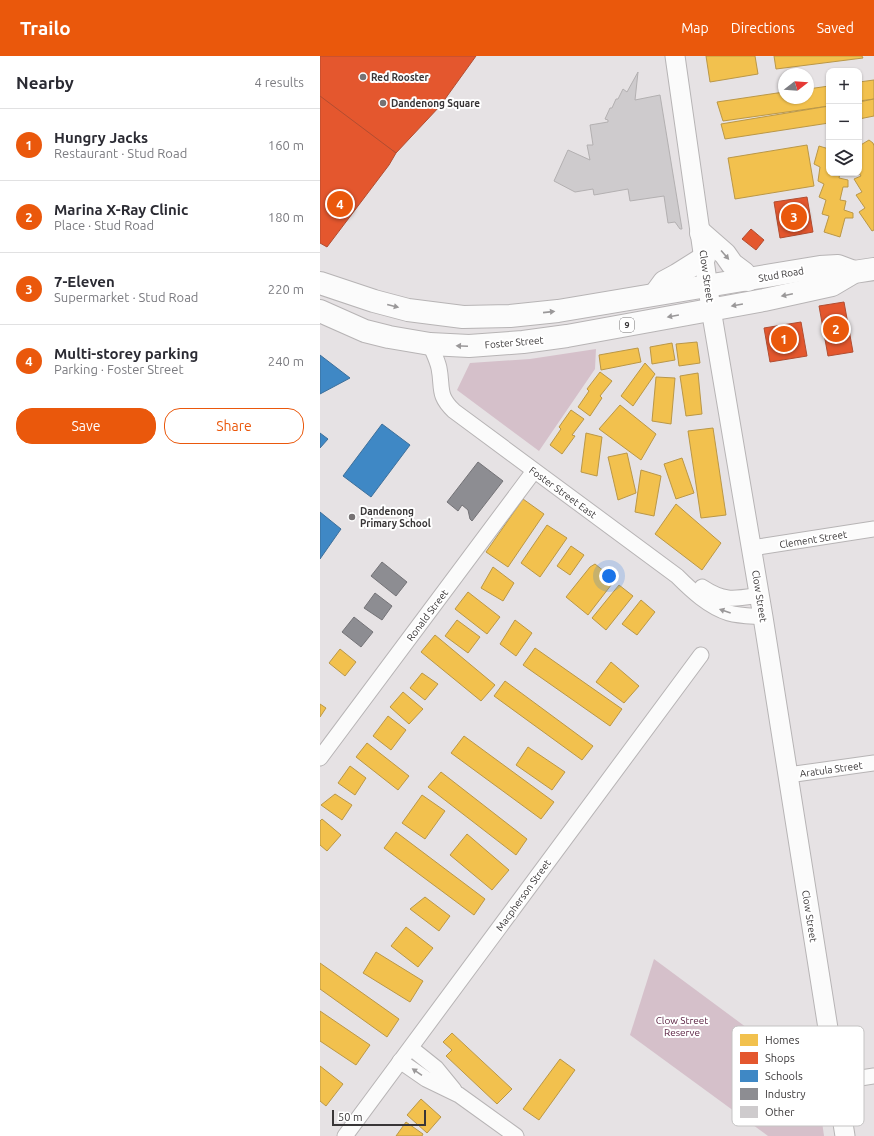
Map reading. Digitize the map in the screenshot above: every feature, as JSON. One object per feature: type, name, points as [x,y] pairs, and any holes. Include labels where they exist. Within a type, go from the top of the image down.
[{"type":"highway","points":[[700,233],[725,254],[732,264],[744,274],[748,280]]},
{"type":"highway","points":[[654,295],[664,282],[704,258]]},
{"type":"highway","name":"Stud Road","points":[[708,285],[748,280],[820,267],[838,266],[864,270]]},
{"type":"highway","name":"Stud Road","points":[[711,309],[764,300],[832,285],[864,270]]},
{"type":"highway","name":"9","points":[[338,289],[408,310],[463,316],[510,316],[550,312],[708,285]]},
{"type":"highway","points":[[328,315],[338,289]]},
{"type":"highway","name":"Foster Street","points":[[328,315],[365,331],[401,339],[430,344],[469,346],[555,338],[711,309]]},
{"type":"main road","name":"Clow Street","points":[[675,56],[711,309],[760,595],[826,1026]]},
{"type":"main road","name":"Clow Street","points":[[843,1126],[845,1136]]},
{"type":"street","name":"Foster Street East","points":[[430,344],[438,367],[443,398],[449,406],[463,418],[678,576],[691,589],[719,609],[737,614],[763,617]]},
{"type":"street","name":"Ronald Street","points":[[320,758],[534,471]]},
{"type":"street","name":"Clement Street","points":[[752,548],[874,529]]},
{"type":"street","name":"Foster Street East","points":[[678,576],[724,598],[760,595]]},
{"type":"street","name":"Macpherson Street","points":[[345,1136],[701,654]]},
{"type":"street","name":"Aratula Street","points":[[788,775],[874,763]]},
{"type":"street","points":[[411,1048],[436,1068],[459,1095]]},
{"type":"street","points":[[400,1061],[426,1079],[459,1095],[516,1136]]},
{"type":"street","points":[[864,1078],[874,1076]]},
{"type":"green space","points":[[596,349],[595,369],[539,451],[457,390],[470,363],[530,359]]},
{"type":"green space","name":"Clow Street Reserve","points":[[654,959],[744,1026],[732,1026],[732,1110],[630,1035]]},
{"type":"green space","points":[[754,1126],[823,1126],[824,1136],[768,1136]]},
{"type":"building: Homes","points":[[706,56],[755,56],[758,74],[710,82]]},
{"type":"building: Homes","points":[[774,56],[862,56],[863,58],[778,68],[776,69]]},
{"type":"building: Homes","points":[[874,80],[874,99],[862,101],[862,82]]},
{"type":"building: Homes","points":[[826,86],[826,106],[723,121],[717,102],[778,93],[778,104],[814,104],[814,88]]},
{"type":"building: Homes","points":[[874,99],[874,116],[862,118],[862,101]]},
{"type":"building: Homes","points":[[826,106],[826,123],[725,139],[721,124]]},
{"type":"building: Homes","points":[[869,140],[874,146],[874,230],[872,231],[859,212],[865,208],[856,195],[862,192],[854,179],[862,176],[862,144]]},
{"type":"building: Homes","points":[[807,145],[814,186],[735,199],[728,158]]},
{"type":"building: Homes","points":[[819,146],[826,148],[826,176],[839,176],[839,178],[848,180],[848,187],[843,187],[840,200],[846,201],[844,210],[853,213],[853,218],[845,218],[840,237],[824,232],[829,216],[822,214],[826,200],[819,197],[824,184],[818,181],[820,167],[814,164]]},
{"type":"building: Homes","points":[[697,342],[700,363],[679,366],[676,344]]},
{"type":"building: Homes","points":[[672,343],[675,360],[652,364],[650,347]]},
{"type":"building: Homes","points":[[638,348],[641,362],[601,370],[599,355]]},
{"type":"building: Homes","points":[[645,363],[655,374],[633,406],[621,396]]},
{"type":"building: Homes","points":[[600,372],[612,381],[600,396],[602,398],[590,416],[578,407],[589,391],[587,389]]},
{"type":"building: Homes","points":[[698,373],[702,414],[686,416],[680,376]]},
{"type":"building: Homes","points":[[656,377],[675,378],[671,424],[652,421]]},
{"type":"building: Homes","points":[[620,405],[656,434],[641,460],[599,429]]},
{"type":"building: Homes","points":[[571,410],[584,419],[572,435],[575,436],[562,454],[550,445],[561,429],[559,427]]},
{"type":"building: Homes","points":[[713,428],[726,515],[701,518],[688,431]]},
{"type":"building: Homes","points":[[586,433],[602,437],[597,476],[581,472]]},
{"type":"building: Homes","points":[[627,453],[636,493],[618,500],[608,457]]},
{"type":"building: Homes","points":[[682,458],[694,493],[676,499],[664,464]]},
{"type":"building: Homes","points":[[641,470],[661,476],[654,516],[635,512]]},
{"type":"building: Homes","points":[[523,499],[544,514],[508,567],[486,552]]},
{"type":"building: Homes","points":[[676,504],[721,543],[702,570],[655,534]]},
{"type":"building: Homes","points":[[547,525],[567,538],[540,577],[521,563]]},
{"type":"building: Homes","points":[[571,546],[584,555],[570,575],[557,566]]},
{"type":"building: Homes","points":[[595,564],[615,580],[588,615],[566,597],[590,567]]},
{"type":"building: Homes","points":[[493,567],[514,583],[503,601],[481,588]]},
{"type":"building: Homes","points":[[619,585],[633,596],[606,630],[592,618]]},
{"type":"building: Homes","points":[[468,592],[500,617],[487,634],[455,609]]},
{"type":"building: Homes","points":[[641,600],[655,612],[637,635],[622,624]]},
{"type":"building: Homes","points":[[457,620],[480,637],[468,653],[445,636]]},
{"type":"building: Homes","points":[[515,620],[532,633],[516,656],[500,644]]},
{"type":"building: Homes","points":[[435,635],[495,685],[481,701],[421,652]]},
{"type":"building: Homes","points":[[535,648],[622,709],[610,726],[523,665]]},
{"type":"building: Homes","points":[[340,649],[356,662],[345,676],[329,663]]},
{"type":"building: Homes","points":[[611,662],[639,686],[624,703],[596,682]]},
{"type":"building: Homes","points":[[422,673],[438,684],[425,700],[410,688]]},
{"type":"building: Homes","points":[[505,681],[593,746],[582,760],[494,696]]},
{"type":"building: Homes","points":[[403,692],[423,709],[409,724],[390,707]]},
{"type":"building: Homes","points":[[320,704],[326,708],[320,717]]},
{"type":"building: Homes","points":[[388,716],[406,730],[391,750],[373,736]]},
{"type":"building: Homes","points":[[464,736],[554,802],[541,819],[451,753]]},
{"type":"building: Homes","points":[[367,743],[409,776],[398,790],[356,757]]},
{"type":"building: Homes","points":[[528,747],[565,772],[552,790],[516,765]]},
{"type":"building: Homes","points":[[350,766],[366,778],[355,795],[338,783]]},
{"type":"building: Homes","points":[[441,772],[527,839],[516,855],[428,787]]},
{"type":"building: Homes","points":[[335,794],[352,805],[342,820],[321,805]]},
{"type":"building: Homes","points":[[422,795],[445,811],[425,839],[402,823]]},
{"type":"building: Homes","points":[[322,819],[341,835],[327,851],[320,845],[320,821]]},
{"type":"building: Homes","points":[[396,832],[485,899],[474,915],[384,848]]},
{"type":"building: Homes","points":[[467,834],[509,870],[492,890],[450,855]]},
{"type":"building: Homes","points":[[425,897],[450,916],[439,931],[410,909]]},
{"type":"building: Homes","points":[[406,927],[433,948],[418,967],[391,946]]},
{"type":"building: Homes","points":[[376,952],[423,981],[410,1002],[363,973]]},
{"type":"building: Homes","points":[[320,963],[399,1019],[387,1037],[320,989]]},
{"type":"building: Homes","points":[[320,1011],[370,1045],[356,1065],[320,1041]]},
{"type":"building: Homes","points":[[452,1033],[512,1089],[497,1104],[446,1056],[452,1050],[443,1042]]},
{"type":"building: Homes","points":[[560,1059],[575,1070],[539,1120],[523,1109]]},
{"type":"building: Homes","points":[[320,1066],[343,1084],[326,1106],[320,1101]]},
{"type":"building: Homes","points":[[421,1099],[441,1117],[427,1133],[407,1115]]},
{"type":"building: Homes","points":[[406,1122],[423,1134],[422,1136],[396,1136]]},
{"type":"building: Shops","name":"Dandenong Square","points":[[320,56],[476,56],[440,106],[396,153],[320,100]]},
{"type":"building: Shops","points":[[320,96],[396,153],[389,165],[327,247],[320,243]]},
{"type":"building: Shops","points":[[807,197],[813,232],[780,238],[774,202]]},
{"type":"building: Shops","points":[[751,229],[764,240],[756,250],[742,239]]},
{"type":"building: Shops","points":[[844,302],[853,352],[828,356],[819,306]]},
{"type":"building: Shops","points":[[801,322],[807,356],[770,362],[764,328]]},
{"type":"building: Schools","points":[[320,355],[350,378],[320,394]]},
{"type":"building: Schools","points":[[382,424],[410,445],[371,497],[343,476]]},
{"type":"building: Schools","points":[[320,433],[328,439],[320,448]]},
{"type":"building: Schools","points":[[320,512],[341,529],[320,559]]},
{"type":"building: Industry","points":[[478,462],[503,481],[472,521],[468,510],[462,505],[458,511],[447,502]]},
{"type":"building: Industry","points":[[382,562],[407,582],[396,596],[371,576]]},
{"type":"building: Industry","points":[[375,593],[392,606],[382,620],[364,608]]},
{"type":"building: Industry","points":[[354,617],[373,632],[361,647],[342,632]]},
{"type":"building: Other","points":[[638,72],[635,100],[660,95],[682,229],[680,229],[675,222],[668,223],[664,196],[630,201],[628,189],[594,195],[593,189],[575,192],[554,181],[568,150],[590,160],[587,145],[593,145],[590,125],[608,122],[608,120],[605,119],[610,108],[612,108],[623,89],[627,92]]},
{"type":"place","name":"Red Rooster","points":[[363,77]]},
{"type":"place","name":"Dandenong Square","points":[[383,103]]},
{"type":"place","name":"Multi-storey parking","points":[[340,204]]},
{"type":"place","name":"7-Eleven","points":[[794,217]]},
{"type":"place","name":"Marina X-Ray Clinic","points":[[836,329]]},
{"type":"place","name":"Hungry Jacks","points":[[784,339]]},
{"type":"place","name":"Dandenong Primary School","points":[[352,517]]}]
